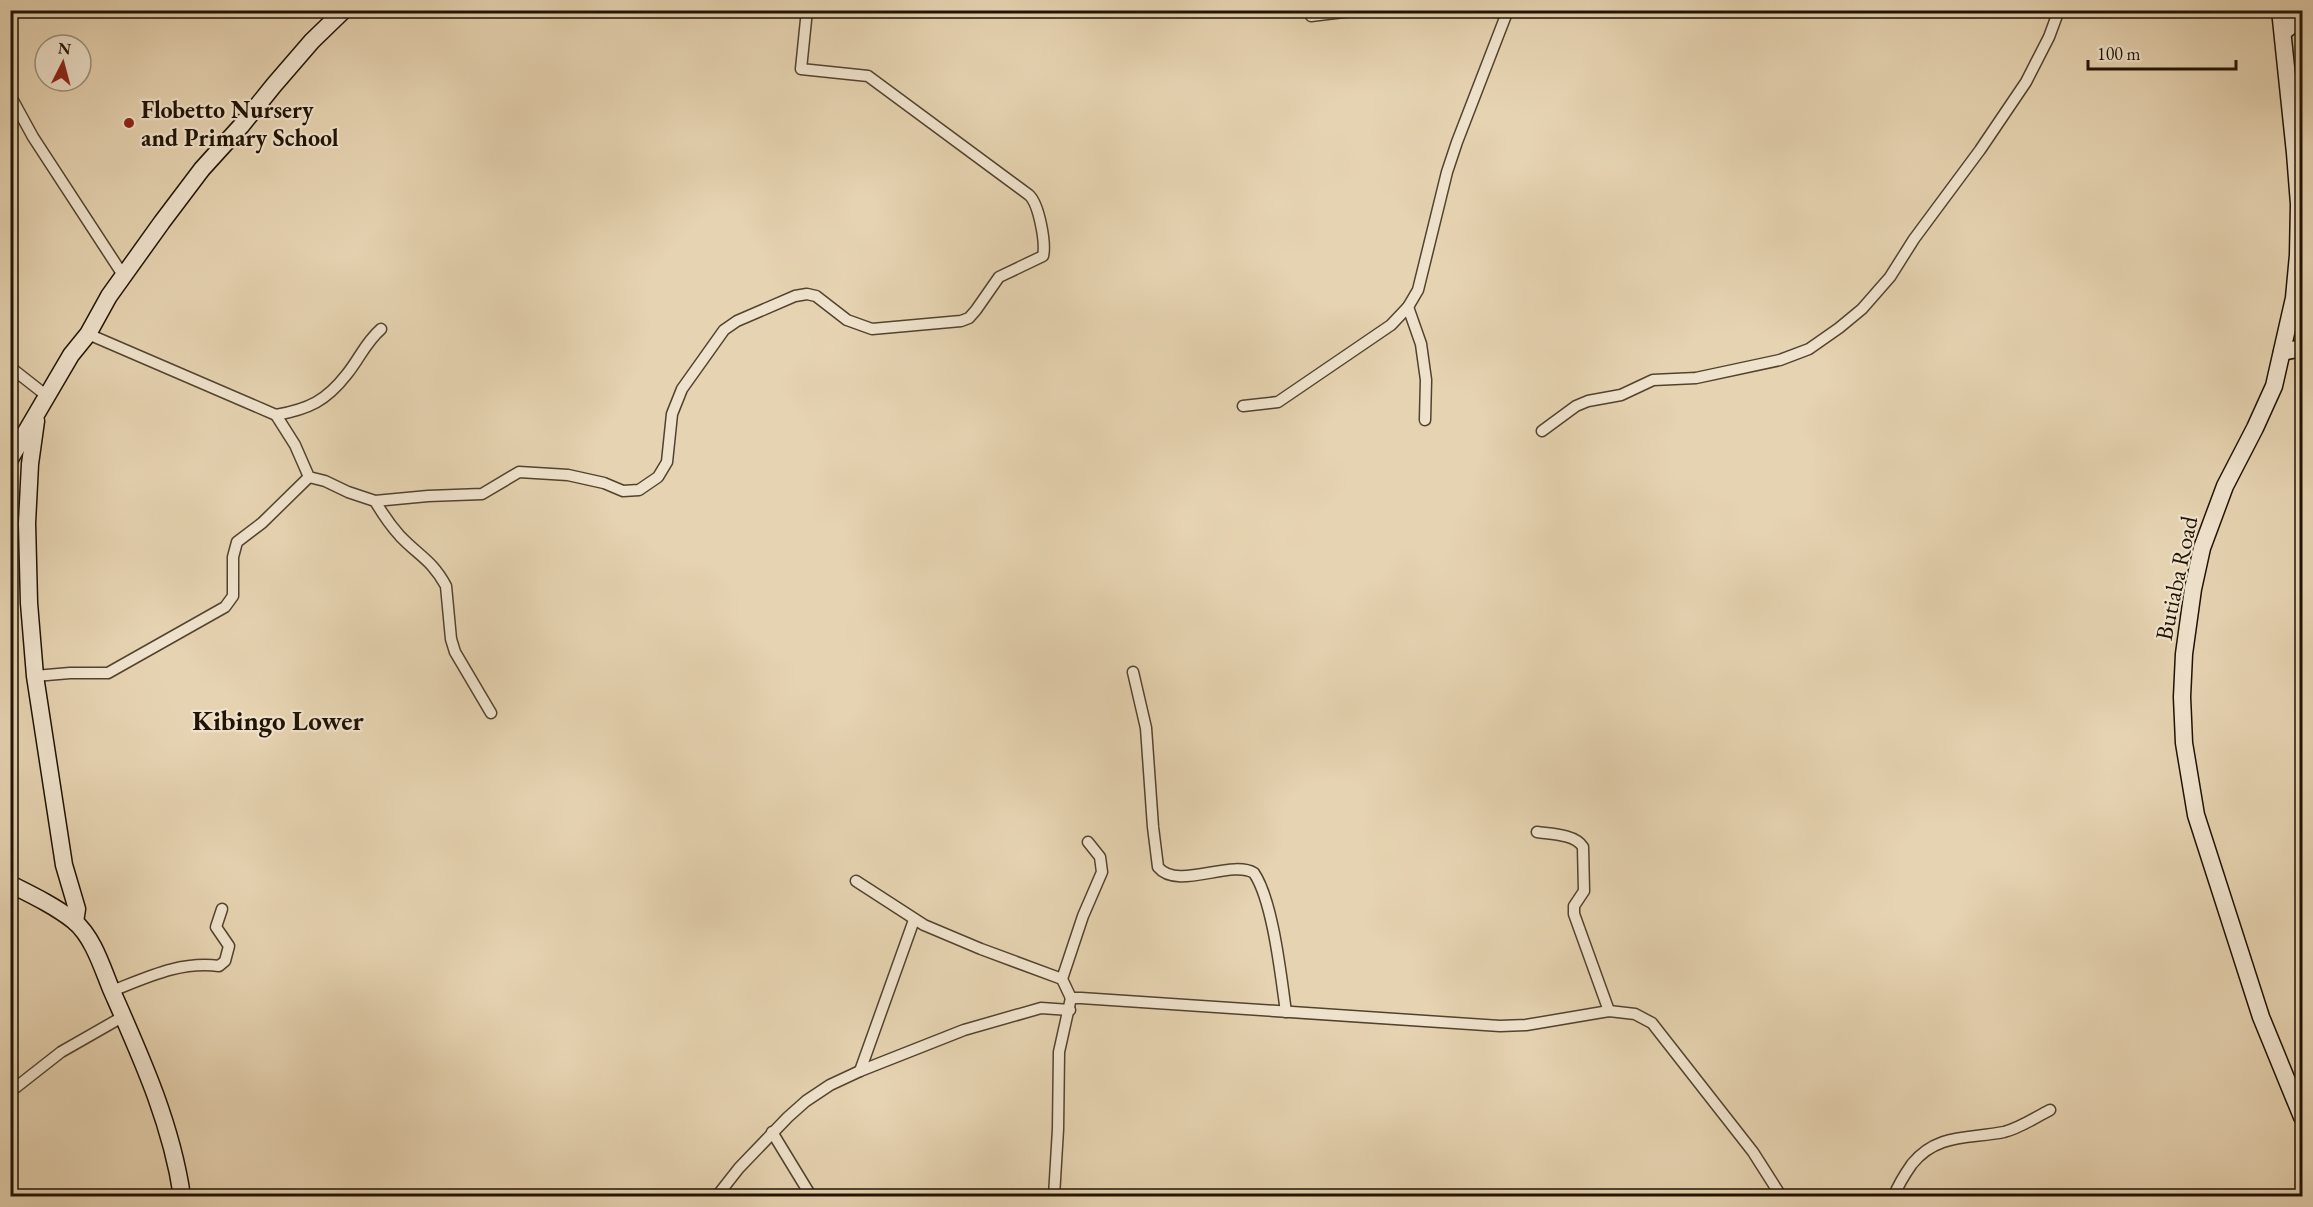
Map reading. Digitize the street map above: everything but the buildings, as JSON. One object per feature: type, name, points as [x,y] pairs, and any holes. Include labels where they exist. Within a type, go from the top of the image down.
[{"type":"main road","points":[[10,459],[71,355],[88,334],[123,275],[202,169],[242,126],[312,42],[344,10]]},
{"type":"main road","name":"Butiaba Road","points":[[2280,10],[2299,204],[2294,298],[2274,386],[2225,486],[2202,548],[2193,588],[2184,654],[2182,698],[2184,743],[2196,814],[2261,1017],[2302,1117]]},
{"type":"main road","points":[[2283,32],[2302,16]]},
{"type":"main road","points":[[2282,352],[2302,348]]},
{"type":"main road","points":[[37,414],[30,464],[27,523],[29,603],[35,676],[64,865],[76,909],[75,922]]},
{"type":"main road","points":[[10,884],[38,898],[75,922],[99,959],[148,1071],[165,1119],[176,1157],[182,1197]]},
{"type":"street","points":[[309,477],[326,481],[348,492],[375,501],[482,494],[519,472],[568,476],[604,483],[623,491],[639,490],[658,477],[667,462],[672,414],[682,389],[724,330],[737,321],[795,296],[807,294],[816,296],[847,320],[872,329],[961,321],[969,318],[976,310],[999,277],[1042,258],[1045,249],[1036,202],[1029,195],[868,76],[801,69],[807,10]]},
{"type":"street","points":[[1311,16],[1360,10]]},
{"type":"street","points":[[1243,406],[1278,402],[1391,325],[1408,307],[1419,290],[1447,172],[1457,142],[1508,10]]},
{"type":"street","points":[[1542,431],[1588,400],[1622,395],[1653,380],[1696,378],[1780,360],[1809,349],[1839,328],[1862,309],[1890,277],[1914,239],[1980,150],[2026,82],[2049,37],[2059,10]]},
{"type":"street","points":[[10,95],[33,137],[123,275]]},
{"type":"street","points":[[1408,307],[1421,344],[1426,380],[1425,420]]},
{"type":"street","points":[[276,415],[307,408],[325,396],[346,375],[364,347],[381,329]]},
{"type":"street","points":[[88,334],[276,415],[295,445],[309,477]]},
{"type":"street","points":[[10,367],[47,396]]},
{"type":"street","points":[[35,676],[108,673],[225,607],[233,596],[233,557],[237,542],[262,523],[309,477]]},
{"type":"street","points":[[375,501],[401,537],[426,557],[446,586],[450,629],[455,652],[491,713]]},
{"type":"street","points":[[1133,672],[1147,735],[1158,867],[1169,875],[1182,876],[1241,870],[1254,873],[1264,898],[1277,950],[1286,1012]]},
{"type":"street","points":[[1537,832],[1573,839],[1582,847],[1584,891],[1574,906],[1574,914],[1609,1011]]},
{"type":"street","points":[[1054,1197],[1059,1052],[1071,998],[1062,979],[1083,916],[1101,880],[1102,872],[1100,857],[1089,842]]},
{"type":"street","points":[[856,880],[914,920],[981,950],[1062,979]]},
{"type":"street","points":[[112,991],[169,968],[202,964],[219,966],[225,961],[228,946],[216,927],[222,909]]},
{"type":"street","points":[[860,1071],[914,920]]},
{"type":"street","points":[[1071,998],[1500,1026],[1526,1025],[1609,1011],[1635,1014],[1652,1023],[1753,1152],[1781,1197]]},
{"type":"street","points":[[717,1197],[772,1132],[806,1101],[830,1085],[964,1030],[1041,1008],[1070,1010]]},
{"type":"street","points":[[10,1092],[61,1052],[124,1016]]},
{"type":"street","points":[[1894,1197],[1906,1172],[1928,1148],[1948,1140],[2006,1131],[2050,1110]]},
{"type":"street","points":[[772,1132],[811,1197]]},
{"type":"place","name":"Flobetto Nursery and Primary School","points":[[129,123]]},
{"type":"district","name":"Kibingo Lower","points":[[278,720]]}]
